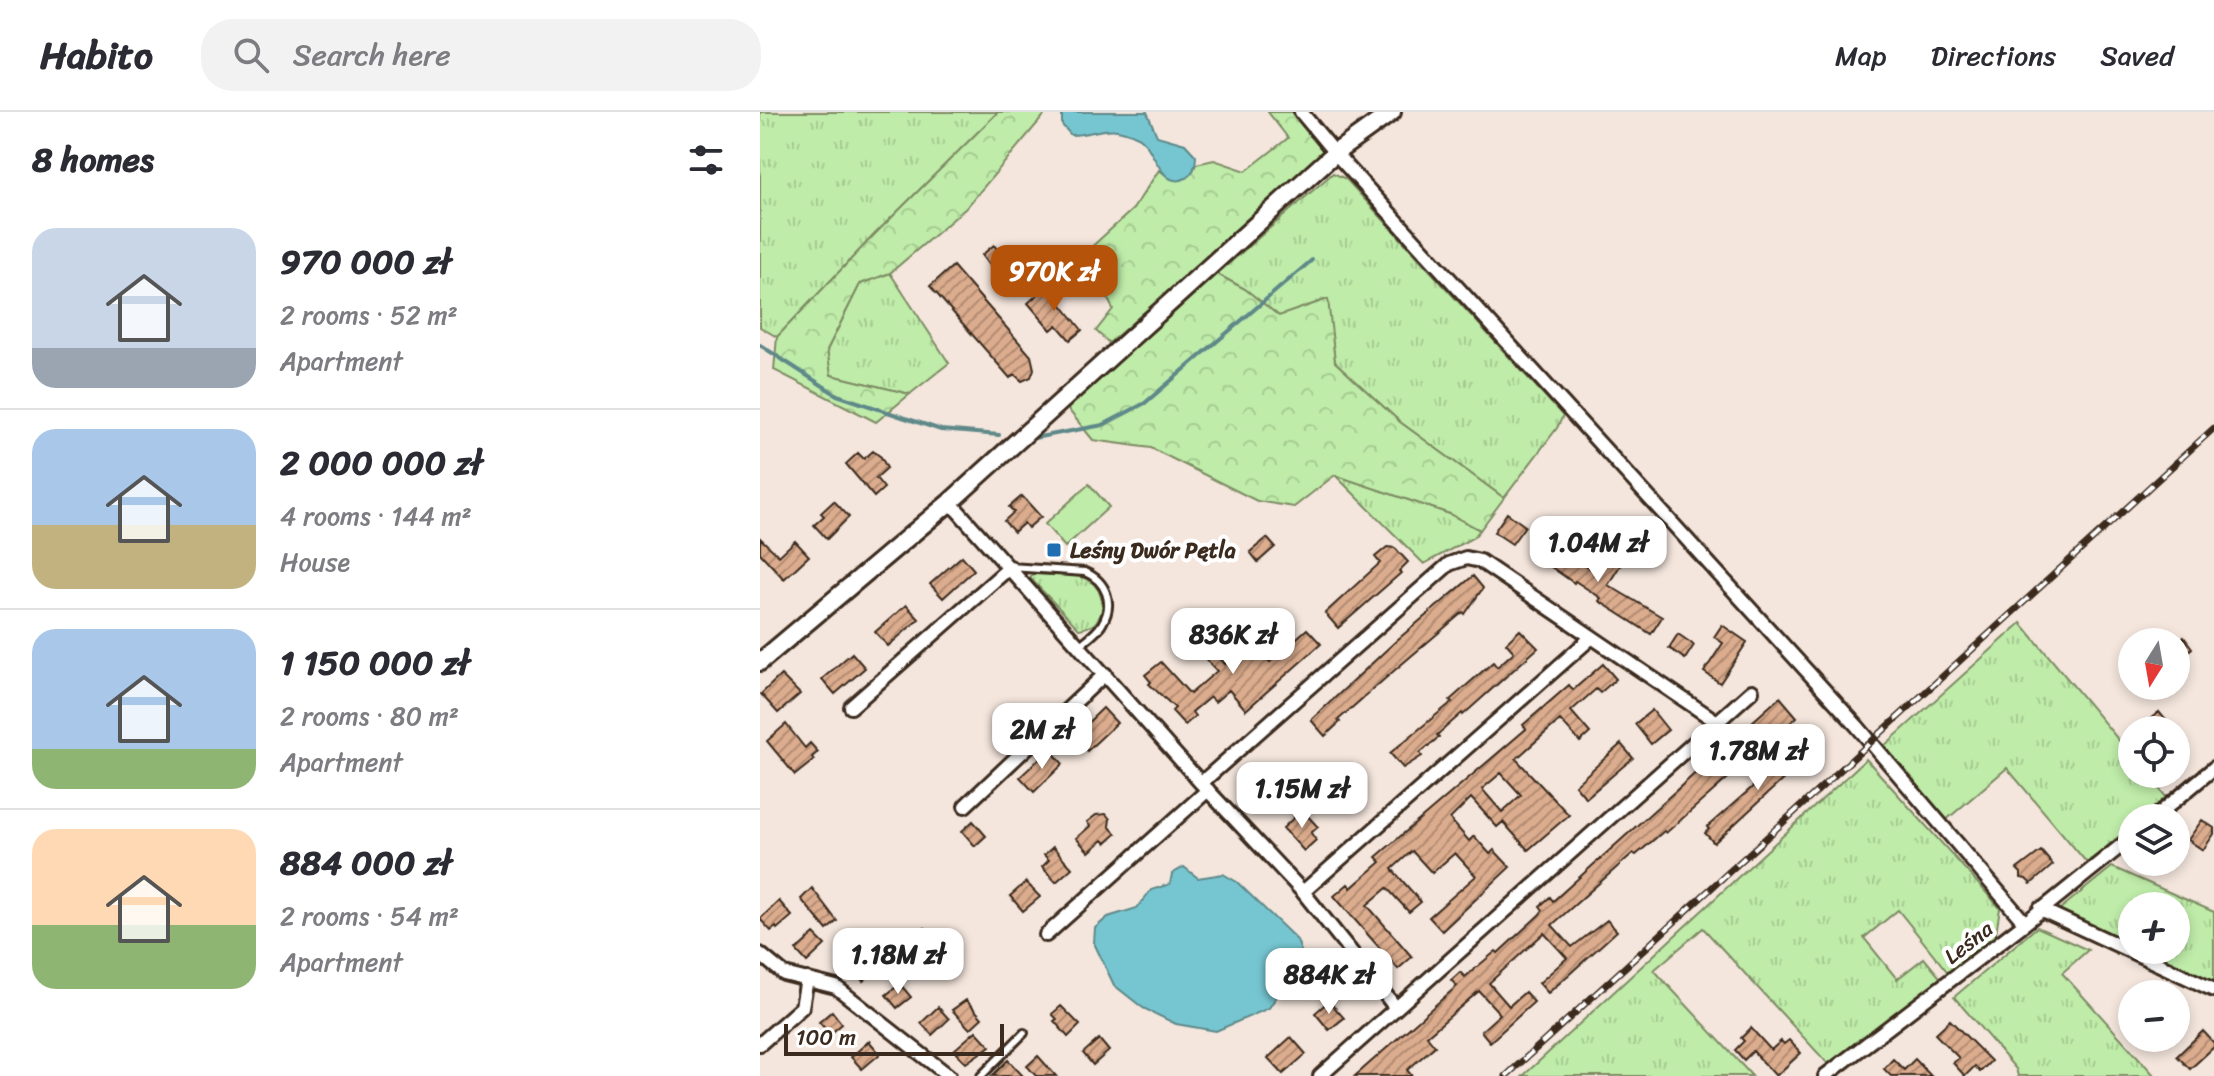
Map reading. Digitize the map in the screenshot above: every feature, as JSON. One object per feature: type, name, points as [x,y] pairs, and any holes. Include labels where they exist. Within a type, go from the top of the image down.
[{"type":"street","points":[[1301,112],[1857,726],[2025,923]]},
{"type":"street","points":[[764,659],[950,502],[1335,153],[1392,112]]},
{"type":"street","points":[[950,502],[1303,892],[1396,1008]]},
{"type":"street","points":[[1046,935],[1449,564],[1466,558],[1480,561],[1717,722]]},
{"type":"street","points":[[851,707],[1010,567]]},
{"type":"street","points":[[1303,892],[1592,637]]},
{"type":"street","points":[[965,806],[1105,674]]},
{"type":"street","points":[[1320,1076],[1752,691]]},
{"type":"street","points":[[2171,804],[2214,768]]},
{"type":"street","name":"Leśna","points":[[1825,1076],[2118,848]]},
{"type":"street","points":[[2040,909],[2214,990]]},
{"type":"street","points":[[760,954],[784,974],[825,983],[843,992],[949,1076]]},
{"type":"street","points":[[760,1044],[802,1007],[807,979]]},
{"type":"lane","points":[[1010,567],[1085,572],[1105,586],[1108,606],[1102,625],[1079,646]]},
{"type":"lane","points":[[981,1076],[1024,1033]]},
{"type":"green space","points":[[760,112],[998,112],[777,337],[760,327]]},
{"type":"green space","points":[[998,112],[1047,112],[966,208],[890,273],[860,284],[827,350],[831,375],[910,394],[876,422],[774,370],[777,337]]},
{"type":"green space","points":[[1268,112],[1296,112],[1328,152],[1109,343],[1096,331],[1113,309],[1087,251],[1133,209],[1159,170],[1170,178],[1193,171],[1196,164],[1214,160],[1246,171],[1288,138]]},
{"type":"green space","points":[[1333,173],[1346,179],[1563,416],[1504,498],[1400,422],[1335,362],[1327,299],[1279,316],[1245,289],[1217,274]]},
{"type":"green space","points":[[890,273],[949,363],[910,394],[831,375],[827,350],[860,284]]},
{"type":"green space","points":[[1217,274],[1245,289],[1279,316],[1328,299],[1335,362],[1400,422],[1504,498],[1480,530],[1450,514],[1335,475],[1294,507],[1257,501],[1151,448],[1093,440],[1067,408]]},
{"type":"green space","points":[[1335,475],[1450,514],[1480,530],[1474,537],[1424,564]]},
{"type":"green space","points":[[1089,484],[1109,507],[1065,547],[1045,524]]},
{"type":"green space","points":[[1032,574],[1072,576],[1090,581],[1101,597],[1100,617],[1090,626],[1079,629],[1030,578]]},
{"type":"green space","points":[[2021,623],[2118,739],[2118,788],[2159,788],[2167,798],[2160,804],[2118,804],[2118,838],[2087,863],[2007,768],[1945,821],[1884,746]]},
{"type":"green space","points":[[1866,759],[2000,908],[1995,939],[1950,975],[1898,910],[1864,938],[1897,979],[1924,958],[1943,981],[1828,1064],[1703,928],[1654,970],[1752,1076],[1523,1076]]},
{"type":"green space","points":[[2112,867],[2118,870],[2118,876],[2132,876],[2169,892],[2118,892],[2118,939],[2067,916],[2060,909]]},
{"type":"green space","points":[[2190,901],[2214,912],[2214,983],[2173,964],[2190,964]]},
{"type":"green space","points":[[2037,927],[2088,950],[2062,973],[2118,1035],[2118,1052],[2133,1052],[2155,1076],[2018,1076],[2016,1069],[1954,997]]},
{"type":"water","points":[[1062,112],[1147,112],[1157,136],[1185,144],[1196,156],[1194,168],[1186,178],[1177,181],[1164,173],[1144,141],[1138,137],[1118,130],[1071,135],[1062,125]]},
{"type":"water","points":[[1081,266],[1100,285],[1089,296],[1070,276]]},
{"type":"water","points":[[1184,867],[1198,878],[1223,874],[1237,882],[1297,940],[1301,951],[1296,967],[1269,1008],[1216,1031],[1176,1024],[1143,1008],[1114,985],[1094,943],[1095,928],[1108,917],[1137,908],[1151,890],[1170,884],[1172,874]]},
{"type":"building","points":[[994,245],[1008,263],[996,273],[982,255]]},
{"type":"building","points":[[953,266],[1031,356],[1034,369],[1031,377],[1022,381],[1014,374],[1010,378],[930,286]]},
{"type":"building","points":[[1047,286],[1082,330],[1070,340],[1057,325],[1051,330],[1028,303]]},
{"type":"building","points":[[873,451],[887,468],[876,478],[884,488],[874,497],[846,464],[858,453],[864,459]]},
{"type":"building","points":[[1022,496],[1041,517],[1028,528],[1024,523],[1014,532],[1004,521],[1014,512],[1009,507]]},
{"type":"building","points":[[834,501],[849,517],[827,539],[814,525]]},
{"type":"building","points":[[1507,513],[1525,526],[1512,544],[1494,532]]},
{"type":"building","points":[[760,538],[779,556],[795,541],[809,556],[784,579],[760,553]]},
{"type":"building","points":[[1267,538],[1275,547],[1258,562],[1250,552]]},
{"type":"building","points":[[1543,539],[1578,564],[1593,570],[1604,553],[1621,564],[1608,585],[1662,617],[1651,634],[1599,601],[1601,598],[1575,581],[1531,556]]},
{"type":"building","points":[[1387,547],[1395,548],[1408,562],[1399,571],[1401,573],[1338,628],[1325,613],[1380,563],[1375,557]]},
{"type":"building","points":[[962,556],[974,570],[943,598],[930,584]]},
{"type":"building","points":[[1473,576],[1483,588],[1465,614],[1463,612],[1396,669],[1338,720],[1340,722],[1325,736],[1311,720],[1397,640]]},
{"type":"building","points":[[906,605],[919,619],[888,646],[875,632]]},
{"type":"building","points":[[1722,625],[1747,642],[1720,683],[1704,672],[1723,643],[1714,637]]},
{"type":"building","points":[[1307,629],[1321,644],[1246,710],[1229,690],[1215,702],[1210,697],[1192,712],[1195,716],[1185,725],[1172,711],[1175,708],[1149,684],[1151,682],[1145,675],[1161,662],[1190,694],[1217,671],[1201,654],[1210,647],[1225,664],[1251,641],[1270,662]]},
{"type":"building","points":[[1520,630],[1538,648],[1437,735],[1439,737],[1420,753],[1422,756],[1403,768],[1390,753],[1452,702],[1450,700],[1493,662],[1497,667],[1514,652],[1506,643]]},
{"type":"building","points":[[1678,634],[1694,645],[1685,659],[1669,648]]},
{"type":"building","points":[[852,653],[865,668],[835,694],[822,679]]},
{"type":"building","points":[[1603,664],[1616,679],[1600,693],[1596,689],[1571,711],[1590,733],[1580,742],[1560,720],[1516,759],[1569,815],[1528,850],[1503,822],[1497,827],[1471,798],[1450,819],[1469,841],[1474,836],[1490,854],[1494,850],[1510,867],[1442,931],[1429,917],[1476,876],[1455,853],[1432,873],[1412,851],[1392,869],[1421,902],[1409,912],[1387,888],[1367,905],[1412,957],[1398,969],[1334,896],[1348,884],[1351,888],[1381,862],[1376,857],[1526,729],[1523,725],[1569,685],[1573,690]],"holes":[[[1501,773],[1521,795],[1502,812],[1482,789]]]},
{"type":"building","points":[[781,675],[800,694],[778,713],[761,694]]},
{"type":"building","points":[[1780,697],[1797,717],[1666,833],[1664,831],[1636,855],[1633,853],[1552,925],[1572,947],[1607,920],[1617,931],[1563,980],[1548,993],[1539,983],[1567,958],[1544,933],[1489,983],[1509,1006],[1525,992],[1534,1002],[1490,1042],[1481,1031],[1500,1014],[1479,991],[1427,1036],[1435,1046],[1407,1070],[1412,1076],[1355,1076],[1457,986],[1451,980],[1460,972],[1465,977],[1496,951],[1498,953],[1539,915],[1543,910],[1540,906],[1550,897],[1553,901]]},
{"type":"building","points":[[1103,708],[1117,723],[1087,751],[1074,736]]},
{"type":"building","points":[[1652,710],[1668,730],[1651,744],[1635,724]]},
{"type":"building","points":[[786,724],[805,748],[810,743],[818,752],[812,757],[814,760],[795,775],[767,741]]},
{"type":"building","points":[[1806,740],[1815,750],[1714,843],[1705,833],[1709,829],[1707,827]]},
{"type":"building","points":[[1621,744],[1633,758],[1586,798],[1575,785]]},
{"type":"building","points":[[1050,749],[1063,764],[1034,792],[1020,777]]},
{"type":"building","points":[[1264,764],[1277,780],[1256,798],[1243,783]]},
{"type":"building","points":[[1302,810],[1318,827],[1311,833],[1316,840],[1304,851],[1283,828]]},
{"type":"building","points":[[1106,814],[1110,819],[1109,826],[1116,834],[1089,852],[1076,838],[1090,826],[1087,822],[1096,815]]},
{"type":"building","points":[[2202,820],[2214,828],[2214,834],[2203,850],[2190,841]]},
{"type":"building","points":[[973,821],[986,836],[975,846],[962,831]]},
{"type":"building","points":[[1053,847],[1072,868],[1056,882],[1042,867],[1049,860],[1044,855]]},
{"type":"building","points":[[2041,851],[2053,865],[2031,884],[2021,878],[2017,869]]},
{"type":"building","points":[[1026,882],[1040,897],[1023,911],[1010,896]]},
{"type":"building","points":[[812,888],[837,921],[827,930],[801,899]]},
{"type":"building","points":[[779,901],[792,916],[771,931],[760,919]]},
{"type":"building","points":[[925,928],[933,937],[914,954],[906,945]]},
{"type":"building","points":[[814,934],[825,945],[807,962],[796,950]]},
{"type":"building","points":[[864,952],[878,968],[863,981],[849,966]]},
{"type":"building","points":[[900,984],[911,997],[897,1008],[886,995]]},
{"type":"building","points":[[966,1000],[982,1018],[970,1029],[952,1010]]},
{"type":"building","points":[[1329,1001],[1344,1018],[1329,1030],[1315,1013]]},
{"type":"building","points":[[1061,1006],[1080,1025],[1068,1037],[1052,1014]]},
{"type":"building","points":[[938,1007],[949,1019],[932,1035],[921,1023]]},
{"type":"building","points":[[832,1011],[842,1024],[830,1034],[819,1022]]},
{"type":"building","points":[[1950,1020],[1991,1061],[1980,1072],[1975,1066],[1965,1076],[1953,1063],[1959,1058],[1935,1034]]},
{"type":"building","points":[[1751,1028],[1771,1050],[1781,1041],[1784,1044],[1789,1040],[1801,1053],[1776,1076],[1753,1051],[1744,1060],[1735,1050]]},
{"type":"building","points":[[976,1031],[990,1046],[966,1063],[954,1050]]},
{"type":"building","points":[[2203,1031],[2214,1043],[2214,1047],[2190,1069],[2177,1056],[2181,1052],[2190,1052],[2190,1044]]},
{"type":"building","points":[[1291,1037],[1306,1054],[1283,1074],[1268,1058]]},
{"type":"building","points":[[1099,1039],[1109,1051],[1093,1065],[1083,1053]]},
{"type":"building","points":[[869,1041],[880,1054],[862,1069],[851,1057]]},
{"type":"building","points":[[1038,1056],[1056,1076],[1036,1076],[1027,1066]]},
{"type":"building","points":[[1893,1059],[1904,1070],[1915,1059],[1931,1076],[1891,1076],[1884,1069]]},
{"type":"building","points":[[1008,1060],[1023,1076],[992,1076]]},
{"type":"waterway","points":[[1034,438],[1103,425],[1145,403],[1312,260]]},
{"type":"waterway","points":[[760,345],[837,395],[941,430],[999,435]]},
{"type":"railway","points":[[1506,1076],[2214,428]]},
{"type":"place","name":"Leśny Dwór Pętla","points":[[1054,550]]}]
